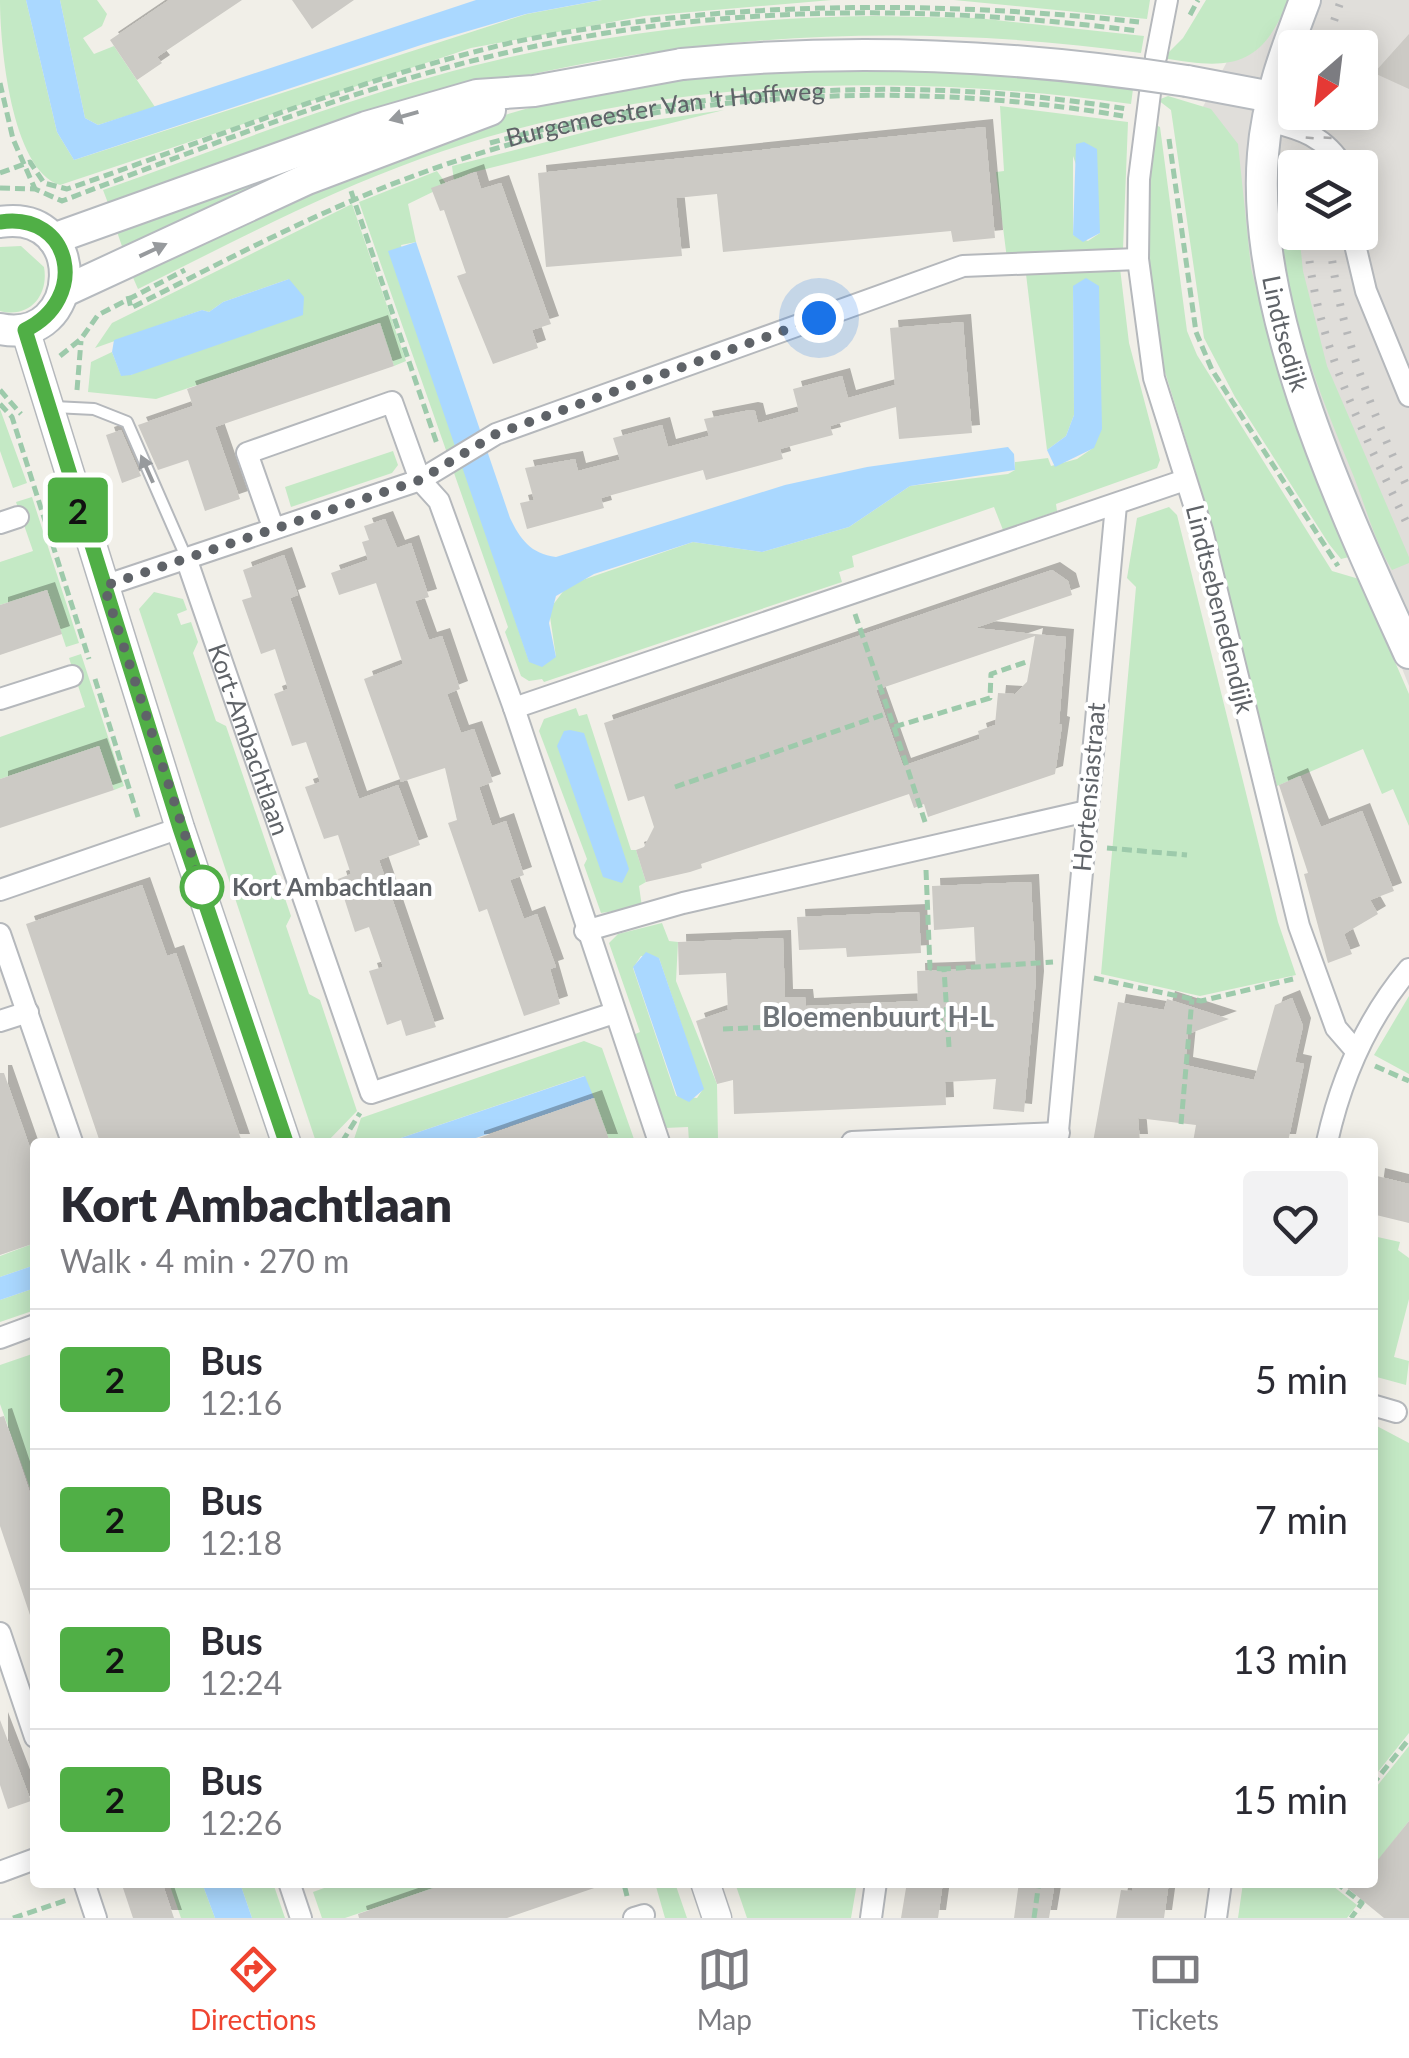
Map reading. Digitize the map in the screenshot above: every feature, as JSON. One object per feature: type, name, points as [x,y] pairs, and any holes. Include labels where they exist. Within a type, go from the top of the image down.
[{"type":"main road","name":"Lindtsedijk","points":[[1304,0],[1270,109],[1261,206],[1275,304],[1302,391],[1372,572],[1409,653]]},
{"type":"main road","name":"Burgemeester Van 't Hoffweg","points":[[53,239],[366,127],[478,96],[534,91],[682,64],[806,54],[936,53],[1060,62],[1187,80],[1270,109]]},
{"type":"main road","name":"Burgemeester Van 't Hoffweg","points":[[64,291],[307,179],[534,91]]},
{"type":"main road","points":[[0,222],[36,226],[53,239],[67,273],[56,308],[13,329]]},
{"type":"street","points":[[1156,57],[1167,0]]},
{"type":"street","name":"Lindtsebenedendijk","points":[[1148,108],[1138,259],[1154,378],[1202,530],[1299,926],[1336,1028],[1356,1051]]},
{"type":"street","points":[[1270,109],[1312,133],[1332,150]]},
{"type":"street","points":[[1356,250],[1366,291],[1409,396]]},
{"type":"street","points":[[104,586],[420,480],[496,434],[963,266],[1138,259]]},
{"type":"street","points":[[13,329],[35,366],[180,828],[285,1138]]},
{"type":"street","points":[[273,527],[247,453],[392,402],[420,480],[439,502],[514,708],[585,931],[658,1138]]},
{"type":"street","points":[[514,708],[1185,480]]},
{"type":"street","name":"Hortensiastraat","points":[[1058,1138],[1116,504]]},
{"type":"street","name":"Kort-Ambachtlaan","points":[[186,558],[372,1093]]},
{"type":"street","points":[[0,699],[72,676]]},
{"type":"street","points":[[585,931],[683,904],[1087,811]]},
{"type":"street","points":[[0,890],[180,828]]},
{"type":"street","points":[[0,934],[71,1138]]},
{"type":"street","points":[[1329,1138],[1340,1086],[1356,1051],[1409,969]]},
{"type":"street","points":[[0,1021],[28,1012]]},
{"type":"street","points":[[372,1093],[614,1012]]},
{"type":"street","points":[[0,1338],[30,1327]]},
{"type":"street","points":[[1378,1408],[1396,1412]]},
{"type":"street","points":[[0,1634],[30,1722]]},
{"type":"street","points":[[0,1872],[30,1861]]},
{"type":"street","points":[[86,1888],[96,1918]]},
{"type":"street","points":[[291,1888],[302,1918]]},
{"type":"street","points":[[706,1888],[716,1918]]},
{"type":"street","points":[[871,1918],[875,1888]]},
{"type":"street","points":[[1216,1918],[1221,1888]]},
{"type":"lane","points":[[47,407],[94,409],[127,422],[186,558]]},
{"type":"path","points":[[0,83],[13,139],[35,189]]},
{"type":"path","name":"Burgemeester Van 't Hoffweg","points":[[288,219],[443,156],[621,111],[731,95],[917,89],[1148,108]]},
{"type":"path","points":[[119,266],[131,308],[354,199],[430,170],[566,131],[748,102],[892,97],[1148,108],[1165,119],[1196,332],[1212,370],[1335,564],[1372,572]]},
{"type":"path","points":[[92,180],[104,220]]},
{"type":"path","points":[[352,191],[438,445]]},
{"type":"path","points":[[35,366],[59,356],[81,339],[98,315],[192,266]]},
{"type":"path","points":[[0,404],[12,417],[146,840]]},
{"type":"path","points":[[848,595],[894,727],[990,698],[991,674],[1026,662]]},
{"type":"path","points":[[675,786],[888,714]]},
{"type":"path","points":[[1084,846],[1187,856]]},
{"type":"path","points":[[948,1047],[944,969],[1056,961],[1072,973],[1192,999],[1316,974]]},
{"type":"path","points":[[1181,1124],[1192,999]]},
{"type":"path","points":[[723,1029],[947,1020]]},
{"type":"path","points":[[1356,1051],[1409,1081]]},
{"type":"path","points":[[344,1138],[372,1093]]},
{"type":"path","points":[[1378,1778],[1409,1739]]},
{"type":"path","points":[[13,1918],[86,1888]]},
{"type":"path","points":[[1034,1918],[1038,1888]]},
{"type":"path","points":[[1343,1888],[1362,1903],[1351,1918]]},
{"type":"shaded area","points":[[1260,0],[1409,0],[1409,686],[1190,131]]},
{"type":"green space","points":[[0,0],[26,0],[57,132],[74,160],[527,14],[602,0],[832,0],[644,16],[471,48],[60,185],[43,175],[19,131],[6,74]]},
{"type":"green space","points":[[60,0],[97,0],[107,14],[102,26],[83,38],[94,54],[114,46],[155,107],[98,125],[85,118]]},
{"type":"green space","points":[[954,0],[1150,0],[1147,19]]},
{"type":"green space","points":[[1206,0],[1288,0],[1267,39],[1241,59],[1207,64],[1163,58],[1183,38]]},
{"type":"green space","points":[[873,16],[977,18],[1144,36],[1141,53],[979,38],[898,36],[818,37],[657,52],[465,91],[111,211],[103,190],[351,101],[489,62],[597,40],[707,25]]},
{"type":"green space","points":[[865,69],[994,73],[1133,89],[1131,104],[952,87],[772,88],[594,111],[506,132],[384,173],[138,289],[131,273],[347,173],[515,112],[643,85]]},
{"type":"green space","points":[[1168,96],[1211,109],[1238,144],[1251,268],[1270,342],[1349,557],[1341,559],[1329,544],[1235,397],[1204,338],[1171,110],[1158,100]]},
{"type":"green space","points":[[1000,106],[1128,122],[1123,249],[1007,259],[996,172],[1004,171]],"holes":[[[1073,156],[1100,233],[1088,241],[1073,235]]]},
{"type":"green space","points":[[724,110],[470,173],[454,181],[452,166],[605,127]]},
{"type":"green space","points":[[1152,126],[1160,127],[1187,331],[1197,355],[1332,571],[1359,579],[1409,694],[1409,826],[1393,789],[1382,794],[1363,749],[1277,786],[1205,502],[1161,359],[1151,299],[1145,215]]},
{"type":"green space","points":[[339,149],[125,255],[115,226]]},
{"type":"green space","points":[[437,171],[447,185],[408,204],[416,242],[401,245],[459,453],[529,661],[556,657],[549,610],[568,585],[693,542],[762,552],[849,527],[910,486],[1008,474],[1015,470],[1015,462],[1048,458],[1051,466],[1077,459],[1093,448],[1073,286],[1074,415],[1066,436],[1047,450],[1026,274],[1120,268],[1129,343],[1160,460],[1157,468],[1056,504],[1057,511],[1003,530],[994,507],[852,556],[854,567],[839,572],[842,582],[544,682],[529,681],[521,676],[505,632],[508,627],[359,202]]},
{"type":"green space","points":[[352,204],[406,361],[394,366],[379,323],[156,399],[88,392],[91,362],[112,352],[121,375],[131,375],[289,279],[223,302],[209,312],[202,310],[95,348],[112,323]]},
{"type":"green space","points":[[21,246],[44,267],[43,287],[28,308],[11,313],[0,311],[0,247]]},
{"type":"green space","points":[[1283,250],[1301,250],[1327,366],[1409,557],[1409,563],[1392,570],[1312,369]]},
{"type":"green space","points":[[0,409],[27,483],[13,488],[0,451]]},
{"type":"green space","points":[[393,451],[398,465],[392,473],[291,507],[285,487]]},
{"type":"green space","points":[[32,497],[79,643],[66,647],[47,590],[0,605],[0,562],[33,551],[16,502]]},
{"type":"green space","points":[[1169,507],[1177,515],[1278,922],[1296,975],[1200,996],[1101,974],[1136,587],[1127,578],[1137,518]]},
{"type":"green space","points":[[154,592],[183,599],[187,610],[177,614],[181,625],[191,622],[198,642],[193,653],[216,721],[226,726],[291,916],[286,926],[309,994],[320,1000],[357,1111],[331,1138],[315,1138],[139,609]]},
{"type":"green space","points":[[81,654],[124,786],[114,790],[99,746],[0,779],[0,737],[85,707],[69,658]]},
{"type":"green space","points":[[576,708],[579,716],[587,714],[631,850],[636,850],[646,882],[639,886],[642,907],[601,913],[584,865],[587,859],[539,731],[544,719]]},
{"type":"green space","points":[[662,923],[669,941],[678,942],[676,981],[717,1084],[718,1138],[689,1138],[688,1127],[665,1128],[633,1035],[640,1032],[609,943],[618,934]],"holes":[[[641,956],[659,958],[703,1089],[697,1098],[676,1096],[633,968]]]},
{"type":"green space","points":[[1409,996],[1409,1074],[1374,1055]]},
{"type":"green space","points":[[584,1041],[602,1048],[634,1138],[608,1138],[584,1076],[401,1138],[354,1138],[361,1118]]},
{"type":"green space","points":[[1378,1237],[1400,1242],[1398,1250],[1409,1258],[1409,1299],[1394,1357],[1409,1361],[1406,1385],[1378,1377]]},
{"type":"green space","points":[[30,1245],[30,1267],[0,1277],[0,1256]]},
{"type":"green space","points":[[30,1290],[30,1312],[0,1322],[0,1300]]},
{"type":"green space","points":[[30,1355],[30,1488],[0,1404],[0,1365]]},
{"type":"green space","points":[[1378,1427],[1409,1443],[1409,1733],[1378,1772]]},
{"type":"green space","points":[[1409,1746],[1409,1821],[1378,1861],[1378,1785]]},
{"type":"green space","points":[[171,1888],[204,1888],[215,1918],[181,1918]]},
{"type":"green space","points":[[242,1888],[275,1888],[285,1918],[252,1918]]},
{"type":"green space","points":[[324,1888],[434,1888],[345,1918],[322,1918],[313,1892]]},
{"type":"green space","points":[[656,1888],[677,1888],[687,1918],[665,1918]]},
{"type":"green space","points":[[737,1888],[856,1888],[851,1918],[747,1918]]},
{"type":"green space","points":[[1242,1888],[1335,1888],[1357,1905],[1347,1918],[1238,1918]]},
{"type":"water","points":[[26,0],[60,0],[85,118],[98,125],[476,0],[601,0],[526,14],[424,44],[74,160],[57,132]]},
{"type":"water","points":[[1084,142],[1097,149],[1100,233],[1083,242],[1073,235],[1076,144]]},
{"type":"water","points":[[416,242],[510,518],[522,539],[540,553],[556,557],[785,485],[867,467],[1008,447],[1014,454],[1015,470],[910,486],[849,527],[762,552],[693,542],[594,574],[556,596],[549,623],[556,657],[542,667],[529,662],[388,251]]},
{"type":"water","points":[[1086,278],[1099,286],[1102,429],[1094,448],[1055,467],[1047,450],[1066,436],[1074,415],[1073,286]]},
{"type":"water","points":[[289,279],[304,297],[303,315],[121,376],[112,352],[114,340],[202,310],[209,312],[223,302]]},
{"type":"water","points":[[564,731],[584,733],[629,869],[622,883],[603,877],[557,746]]},
{"type":"water","points":[[646,952],[659,958],[704,1089],[689,1102],[677,1096],[633,967]]},
{"type":"water","points":[[585,1076],[594,1098],[476,1138],[401,1138]]},
{"type":"water","points":[[30,1267],[30,1290],[0,1300],[0,1277]]},
{"type":"water","points":[[204,1888],[242,1888],[252,1918],[215,1918]]},
{"type":"building","points":[[169,0],[242,0],[157,57],[162,63],[137,80],[110,40]]},
{"type":"building","points":[[292,0],[354,0],[312,29]]},
{"type":"building","points":[[1409,34],[1409,89],[1378,75],[1378,69]]},
{"type":"building","points":[[985,127],[995,238],[953,242],[951,231],[723,252],[717,194],[676,198],[682,256],[546,267],[538,173]]},
{"type":"building","points":[[476,172],[481,189],[501,183],[551,324],[532,330],[538,348],[493,364],[457,276],[466,273],[444,210],[440,211],[431,188]]},
{"type":"building","points":[[963,322],[972,433],[899,439],[896,407],[830,426],[833,435],[780,449],[783,459],[706,480],[703,470],[601,498],[604,508],[527,529],[520,503],[534,500],[525,468],[575,459],[578,471],[620,460],[613,438],[662,425],[668,447],[709,436],[704,419],[750,410],[755,411],[758,423],[799,412],[793,389],[842,376],[848,398],[895,385],[890,328]]},
{"type":"building","points":[[380,323],[394,366],[215,427],[240,499],[205,511],[188,460],[158,470],[138,425],[193,406],[187,389]]},
{"type":"building","points":[[121,430],[141,476],[122,483],[106,435]]},
{"type":"building","points":[[385,519],[397,548],[411,543],[429,597],[415,601],[429,640],[442,636],[460,689],[447,694],[461,733],[474,729],[493,782],[479,787],[492,826],[506,821],[524,875],[510,880],[524,919],[537,914],[556,967],[550,969],[560,1004],[524,1016],[487,909],[479,912],[448,823],[457,820],[445,768],[401,782],[364,679],[403,664],[376,583],[339,595],[331,573],[368,560],[362,542],[369,540],[364,526]]},
{"type":"building","points":[[284,555],[298,595],[290,598],[359,799],[398,785],[420,845],[379,860],[436,1027],[406,1036],[401,1020],[387,1025],[369,971],[383,967],[369,927],[355,932],[338,879],[351,874],[338,835],[324,839],[305,787],[320,782],[306,742],[292,746],[274,694],[288,689],[275,649],[261,654],[242,600],[252,597],[243,570]]},
{"type":"building","points":[[1052,570],[1068,581],[1072,595],[975,628],[1066,637],[1059,724],[1062,725],[1055,774],[928,817],[924,804],[914,808],[909,794],[701,864],[702,868],[646,882],[636,850],[644,847],[654,827],[644,796],[628,801],[604,723]],"holes":[[[1035,636],[1027,682],[1015,694],[998,693],[995,725],[978,731],[980,739],[903,766],[876,690]]]},
{"type":"building","points":[[47,590],[62,634],[0,655],[0,605]]},
{"type":"building","points":[[99,746],[114,790],[0,828],[0,779]]},
{"type":"building","points":[[1300,776],[1321,827],[1362,811],[1394,891],[1370,900],[1378,914],[1344,934],[1352,954],[1328,963],[1304,874],[1308,873],[1279,785]]},
{"type":"building","points":[[1031,882],[1036,979],[1024,1112],[993,1109],[996,1079],[945,1082],[946,1105],[734,1114],[733,1080],[717,1084],[696,1021],[728,1010],[726,973],[679,975],[678,942],[783,938],[785,997],[805,997],[806,1006],[918,1001],[917,971],[976,969],[974,927],[934,930],[932,886]]},
{"type":"building","points":[[142,885],[167,956],[176,953],[241,1138],[99,1138],[26,924]]},
{"type":"building","points":[[919,912],[921,953],[847,957],[846,948],[799,950],[797,917]]},
{"type":"building","points":[[1292,998],[1303,1026],[1295,1062],[1304,1064],[1289,1138],[1194,1138],[1196,1125],[1138,1118],[1140,1138],[1094,1138],[1118,1002],[1164,1010],[1167,999],[1229,1019],[1188,1034],[1185,1065],[1254,1080],[1275,1005]]},
{"type":"building","points":[[0,1073],[4,1073],[30,1148],[30,1245],[0,1255]]},
{"type":"building","points":[[594,1098],[609,1138],[479,1138]]},
{"type":"building","points":[[1378,1176],[1409,1184],[1409,1223],[1378,1215]]},
{"type":"building","points":[[4,1416],[30,1493],[30,1615],[0,1526],[0,1417]]},
{"type":"building","points":[[0,1720],[30,1801],[8,1809],[0,1785]]},
{"type":"building","points":[[1409,1821],[1409,1918],[1384,1918],[1347,1888],[1378,1888],[1378,1860]]},
{"type":"building","points":[[123,1888],[164,1888],[174,1918],[133,1918]]},
{"type":"building","points":[[434,1888],[594,1888],[507,1918],[359,1918],[358,1914]]},
{"type":"building","points":[[906,1888],[942,1888],[938,1918],[901,1918]]},
{"type":"building","points":[[1018,1888],[1054,1888],[1049,1918],[1014,1918]]},
{"type":"building","points":[[1168,1888],[1164,1918],[1116,1918],[1121,1890]]},
{"type":"railway","points":[[1331,30],[1341,0]]},
{"type":"railway","points":[[1309,150],[1310,130]]},
{"type":"railway","points":[[1327,150],[1328,130]]},
{"type":"railway","points":[[1309,250],[1319,310],[1343,385],[1409,528]]},
{"type":"railway","points":[[1331,250],[1339,300],[1357,365],[1409,491]]},
{"type":"bus line","name":"2","points":[[0,222],[14,220],[36,226],[53,239],[63,255],[67,273],[56,308],[25,330],[180,828],[285,1138]]},
{"type":"place","name":"Kort Ambachtlaan","points":[[202,887]]},
{"type":"district","name":"Bloemenbuurt H-L","points":[[878,1017]]},
{"type":"route","points":[[202,887],[104,586],[420,480],[496,434],[819,318]]}]
